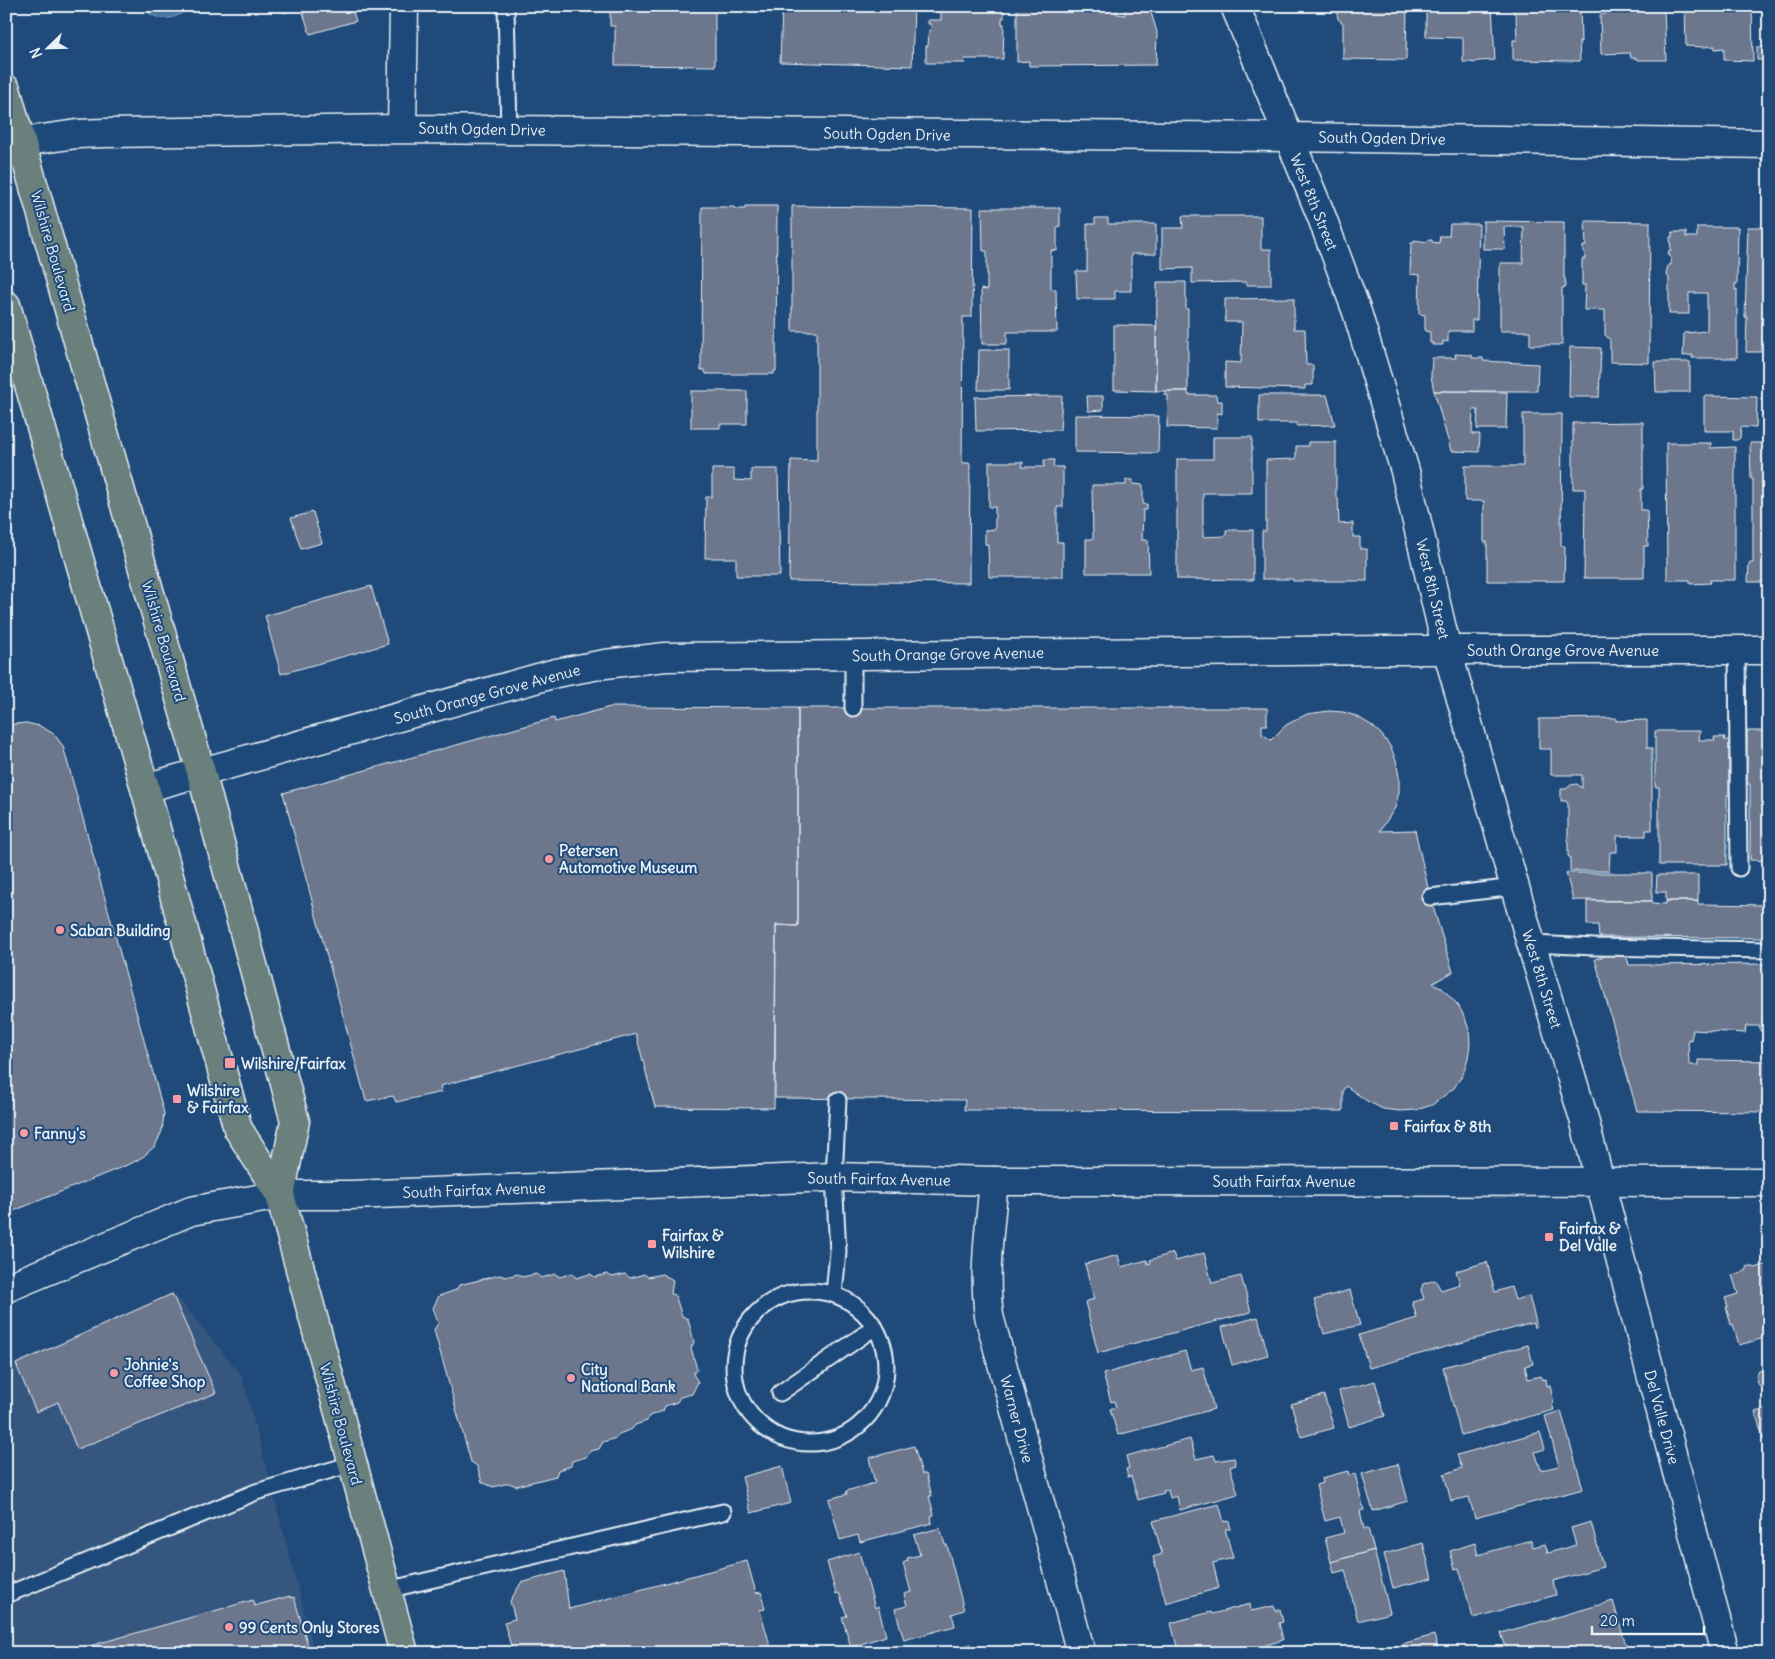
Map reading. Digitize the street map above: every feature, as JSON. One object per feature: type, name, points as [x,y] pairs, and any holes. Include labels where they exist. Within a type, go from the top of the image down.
[{"type":"main road","name":"Wilshire Boulevard","points":[[6,89],[13,142],[201,772],[295,1121],[280,1195]]},
{"type":"main road","name":"Wilshire Boulevard","points":[[6,306],[145,788],[238,1129],[280,1195],[404,1653]]},
{"type":"street","points":[[402,129],[404,6]]},
{"type":"street","name":"West 8th Street","points":[[1235,6],[1321,215],[1357,312],[1405,471],[1447,650],[1584,1119],[1600,1182]]},
{"type":"street","name":"South Ogden Drive","points":[[13,142],[77,134],[105,133],[402,129],[1288,137],[1769,144]]},
{"type":"street","name":"South Orange Grove Avenue","points":[[145,788],[556,673],[605,664],[665,657],[1447,650],[1769,650]]},
{"type":"street","name":"South Fairfax Avenue","points":[[6,1288],[191,1211],[280,1195],[350,1195],[834,1177],[994,1181],[1769,1182]]},
{"type":"street","name":"Warner Drive","points":[[994,1181],[987,1254],[986,1296],[989,1316],[1081,1653]]},
{"type":"street","name":"Del Valle Drive","points":[[1600,1182],[1725,1653]]},
{"type":"lane","points":[[506,6],[509,130]]},
{"type":"lane","points":[[1737,650],[1739,868]]},
{"type":"lane","points":[[853,655],[853,708]]},
{"type":"lane","points":[[1430,897],[1515,887]]},
{"type":"lane","points":[[1532,944],[1769,950]]},
{"type":"lane","points":[[834,1294],[838,1252],[834,1177],[838,1100]]},
{"type":"lane","points":[[810,1291],[834,1294],[858,1307],[875,1327],[884,1352],[886,1378],[877,1403],[861,1424],[838,1438],[812,1443],[786,1439],[765,1428],[749,1411],[738,1390],[734,1366],[738,1342],[749,1321],[766,1304],[787,1294],[810,1291]]},
{"type":"lane","points":[[780,1393],[875,1327]]},
{"type":"lane","points":[[6,1594],[256,1492],[352,1464]]},
{"type":"lane","points":[[387,1590],[723,1512]]},
{"type":"shaded area","points":[[139,6],[193,6],[172,18],[160,18],[146,12]]},
{"type":"shaded area","points":[[259,6],[299,6],[299,8],[285,13]]},
{"type":"shaded area","points":[[173,1292],[242,1376],[315,1653],[6,1653],[6,1367]]},
{"type":"building","points":[[301,6],[351,6],[356,21],[310,34]]},
{"type":"building","points":[[615,6],[715,6],[715,66],[615,65],[615,26],[610,26],[610,10],[615,10]]},
{"type":"building","points":[[782,6],[914,6],[912,66],[780,62]]},
{"type":"building","points":[[928,6],[1004,6],[1004,18],[1002,18],[1002,24],[1004,24],[1003,59],[964,59],[965,63],[926,63],[926,46],[928,46],[931,24],[928,24],[928,20],[941,20],[941,12],[928,12]]},
{"type":"building","points":[[1017,6],[1117,6],[1117,14],[1125,15],[1125,6],[1149,6],[1157,32],[1156,65],[1029,66],[1029,61],[1017,62]]},
{"type":"building","points":[[1339,6],[1407,6],[1406,60],[1343,59],[1343,23],[1338,19]]},
{"type":"building","points":[[1426,6],[1492,6],[1495,60],[1473,63],[1463,62],[1463,38],[1426,37]]},
{"type":"building","points":[[1513,6],[1580,6],[1580,61],[1513,60],[1513,40],[1517,40],[1516,16]]},
{"type":"building","points":[[1606,6],[1670,6],[1670,8],[1664,7],[1666,60],[1638,60],[1637,58],[1631,58],[1630,53],[1601,54],[1600,15],[1606,14]]},
{"type":"building","points":[[1685,6],[1752,6],[1753,61],[1724,60],[1724,48],[1715,49],[1715,46],[1686,46]]},
{"type":"building","points":[[1757,47],[1769,47],[1769,60],[1757,60]]},
{"type":"building","points":[[745,206],[777,206],[776,371],[774,371],[774,374],[706,374],[705,370],[701,370],[702,207],[745,209]]},
{"type":"building","points":[[792,206],[973,208],[972,317],[963,317],[962,463],[970,463],[969,583],[789,581],[791,460],[817,461],[817,331],[792,331]]},
{"type":"building","points":[[982,208],[1060,208],[1060,226],[1057,227],[1057,251],[1051,250],[1051,289],[1056,289],[1057,332],[1007,332],[1007,344],[982,344],[981,289],[987,290],[987,251],[983,251]]},
{"type":"building","points":[[1182,216],[1261,216],[1261,249],[1271,249],[1271,285],[1246,285],[1246,282],[1192,283],[1192,268],[1162,269],[1162,228],[1183,228]]},
{"type":"building","points":[[1095,218],[1108,218],[1108,224],[1156,224],[1156,254],[1131,254],[1131,291],[1115,291],[1115,299],[1077,299],[1076,271],[1087,271],[1087,224],[1095,224]]},
{"type":"building","points":[[1483,221],[1564,222],[1564,278],[1566,287],[1562,288],[1562,345],[1530,345],[1530,331],[1500,331],[1500,263],[1523,263],[1524,227],[1504,227],[1505,249],[1483,249]]},
{"type":"building","points":[[1585,221],[1650,222],[1649,363],[1610,362],[1610,340],[1605,335],[1605,310],[1584,310],[1585,285],[1582,285],[1582,259],[1585,259],[1583,246],[1586,246]]},
{"type":"building","points":[[1450,224],[1479,224],[1477,320],[1472,320],[1472,331],[1448,331],[1448,342],[1443,341],[1443,345],[1432,345],[1433,343],[1430,343],[1430,332],[1425,331],[1425,315],[1419,314],[1420,275],[1410,274],[1411,243],[1414,243],[1414,240],[1427,242],[1432,240],[1432,242],[1439,243],[1440,236],[1449,236]]},
{"type":"building","points":[[1697,227],[1738,227],[1737,284],[1735,284],[1735,290],[1737,289],[1737,358],[1692,358],[1693,355],[1683,356],[1684,333],[1707,331],[1707,293],[1689,293],[1689,314],[1669,314],[1669,278],[1666,274],[1668,265],[1671,265],[1670,255],[1668,255],[1669,250],[1671,250],[1670,237],[1672,237],[1672,232],[1686,232],[1686,237],[1697,237]]},
{"type":"building","points":[[1748,227],[1769,227],[1769,347],[1761,347],[1761,352],[1746,352],[1747,317],[1745,317]]},
{"type":"building","points":[[1157,282],[1186,282],[1186,309],[1188,309],[1188,391],[1156,391]]},
{"type":"building","points":[[1294,298],[1294,329],[1305,329],[1306,365],[1313,365],[1313,385],[1305,385],[1305,389],[1225,387],[1225,362],[1241,363],[1242,322],[1225,322],[1225,299]]},
{"type":"building","points":[[1114,325],[1156,326],[1156,391],[1114,390]]},
{"type":"building","points":[[1570,347],[1601,348],[1599,397],[1569,397]]},
{"type":"building","points":[[979,350],[1009,350],[1009,390],[978,390]]},
{"type":"building","points":[[1455,354],[1472,355],[1472,358],[1483,358],[1483,361],[1538,364],[1537,391],[1434,391],[1431,376],[1432,358],[1456,358]]},
{"type":"building","points":[[1655,362],[1690,362],[1690,392],[1656,392]]},
{"type":"building","points":[[691,391],[747,391],[747,424],[720,424],[720,428],[691,428]]},
{"type":"building","points":[[1165,391],[1188,391],[1188,395],[1216,395],[1217,401],[1222,401],[1222,414],[1217,413],[1217,428],[1167,427],[1168,395],[1164,395]]},
{"type":"building","points":[[1434,391],[1507,392],[1506,429],[1477,429],[1478,410],[1473,410],[1472,434],[1480,434],[1479,452],[1451,451]]},
{"type":"building","points":[[1259,395],[1327,395],[1335,425],[1297,426],[1297,423],[1259,423]]},
{"type":"building","points":[[1062,396],[1060,430],[976,431],[975,397]]},
{"type":"building","points":[[1087,396],[1103,396],[1103,410],[1088,411]]},
{"type":"building","points":[[1704,396],[1757,397],[1756,428],[1741,427],[1740,438],[1737,440],[1733,440],[1733,431],[1704,431]]},
{"type":"building","points":[[1523,414],[1562,414],[1561,546],[1565,546],[1564,581],[1487,581],[1487,542],[1484,542],[1484,501],[1465,501],[1465,466],[1523,466]]},
{"type":"building","points":[[1075,415],[1159,416],[1158,453],[1075,452]]},
{"type":"building","points":[[1643,422],[1643,489],[1641,489],[1641,510],[1647,510],[1648,546],[1644,546],[1644,578],[1584,578],[1585,489],[1573,489],[1573,423]]},
{"type":"building","points":[[1213,437],[1252,437],[1252,493],[1203,493],[1203,537],[1226,536],[1226,530],[1253,530],[1253,580],[1177,579],[1177,459],[1213,459]]},
{"type":"building","points":[[1308,442],[1336,442],[1336,497],[1338,497],[1339,524],[1353,523],[1353,537],[1360,537],[1360,549],[1367,549],[1367,581],[1262,579],[1262,531],[1266,531],[1266,460],[1296,459],[1296,446],[1308,446]]},
{"type":"building","points":[[1666,443],[1711,443],[1710,448],[1735,447],[1735,580],[1710,580],[1711,583],[1690,584],[1690,580],[1667,580]]},
{"type":"building","points":[[1750,443],[1769,443],[1769,582],[1748,582],[1749,563],[1753,563],[1753,479],[1751,479]]},
{"type":"building","points":[[1044,460],[1054,460],[1053,467],[1063,467],[1063,507],[1057,507],[1057,542],[1063,542],[1063,577],[989,577],[988,545],[985,544],[985,530],[995,529],[995,507],[989,507],[989,462],[1023,462],[1022,467],[1044,467]]},
{"type":"building","points":[[712,469],[734,469],[734,480],[751,481],[751,469],[778,469],[780,576],[736,576],[736,558],[705,558],[706,497],[712,497]]},
{"type":"building","points":[[1126,480],[1133,480],[1133,484],[1143,485],[1143,504],[1147,504],[1147,510],[1143,510],[1142,540],[1148,540],[1149,573],[1086,573],[1086,539],[1093,539],[1092,485],[1126,485]]},
{"type":"building","points":[[313,512],[322,543],[301,549],[291,518]]},
{"type":"building","points":[[371,586],[388,644],[281,674],[265,616]]},
{"type":"building","name":"Petersen Automotive Museum","points":[[610,707],[798,708],[798,926],[776,925],[774,1108],[655,1107],[636,1034],[440,1086],[442,1092],[396,1102],[393,1096],[366,1101],[283,793],[554,718],[555,722]]},
{"type":"building","points":[[798,708],[1267,708],[1267,725],[1262,725],[1262,734],[1271,740],[1286,725],[1307,714],[1329,711],[1343,712],[1356,716],[1381,734],[1390,746],[1396,760],[1399,792],[1395,808],[1380,831],[1415,830],[1430,897],[1453,972],[1433,983],[1441,987],[1458,1005],[1469,1030],[1470,1044],[1463,1074],[1454,1088],[1432,1105],[1416,1110],[1400,1111],[1383,1109],[1367,1101],[1346,1086],[1343,1090],[1343,1111],[964,1110],[965,1100],[775,1098],[776,925],[798,926]]},
{"type":"building","points":[[1616,718],[1616,721],[1647,720],[1647,748],[1652,748],[1652,830],[1646,830],[1646,836],[1617,836],[1617,852],[1610,852],[1609,871],[1570,871],[1570,857],[1568,856],[1568,804],[1566,801],[1561,801],[1561,789],[1577,784],[1582,788],[1582,775],[1551,775],[1551,749],[1539,749],[1539,719]]},
{"type":"building","name":"Saban Building","points":[[26,723],[40,726],[54,734],[63,746],[164,1113],[162,1131],[155,1146],[144,1156],[132,1163],[6,1214],[6,728],[14,724]]},
{"type":"building","points":[[1655,731],[1700,731],[1699,740],[1715,740],[1714,737],[1725,737],[1724,740],[1729,740],[1727,865],[1659,865],[1659,787],[1655,787]]},
{"type":"building","points":[[1747,731],[1769,731],[1769,861],[1750,860],[1750,784],[1747,784]]},
{"type":"building","points":[[1566,873],[1652,873],[1652,901],[1573,900]]},
{"type":"building","points":[[1657,875],[1698,875],[1698,901],[1666,901],[1666,892],[1656,892]]},
{"type":"building","points":[[1587,901],[1652,901],[1652,903],[1666,904],[1666,901],[1698,901],[1698,904],[1769,905],[1769,938],[1599,937],[1598,925],[1587,925]]},
{"type":"building","points":[[1625,950],[1629,965],[1769,964],[1769,1032],[1760,1031],[1760,1026],[1746,1026],[1745,1033],[1693,1030],[1691,1040],[1688,1039],[1689,1065],[1698,1065],[1698,1060],[1769,1061],[1769,1112],[1637,1111],[1595,959]]},
{"type":"building","points":[[1173,1253],[1176,1261],[1204,1253],[1212,1283],[1241,1276],[1251,1312],[1098,1353],[1085,1302],[1094,1299],[1085,1264],[1118,1255],[1121,1267],[1147,1260],[1148,1264],[1151,1263],[1150,1260]]},
{"type":"building","points":[[1487,1262],[1495,1292],[1511,1287],[1515,1300],[1529,1296],[1537,1326],[1534,1328],[1533,1323],[1369,1368],[1359,1335],[1417,1318],[1412,1302],[1424,1299],[1421,1290],[1423,1284],[1435,1280],[1441,1290],[1460,1284],[1456,1271]]},
{"type":"building","points":[[1768,1264],[1769,1339],[1768,1337],[1739,1345],[1733,1324],[1731,1325],[1725,1298],[1738,1294],[1732,1275],[1746,1271],[1748,1266],[1755,1268]]},
{"type":"building","name":"City National Bank","points":[[572,1273],[576,1278],[590,1274],[595,1277],[607,1274],[612,1277],[625,1274],[630,1278],[644,1274],[648,1277],[662,1274],[673,1280],[671,1294],[675,1295],[682,1316],[688,1319],[694,1342],[691,1348],[697,1369],[693,1374],[698,1382],[692,1394],[680,1397],[677,1402],[665,1406],[663,1411],[649,1416],[647,1421],[635,1425],[632,1429],[619,1434],[616,1438],[603,1442],[599,1449],[590,1451],[586,1457],[572,1461],[571,1466],[558,1470],[556,1476],[516,1486],[509,1483],[493,1487],[482,1482],[477,1466],[471,1462],[434,1330],[438,1323],[433,1308],[439,1296],[456,1290],[459,1285],[500,1275],[505,1277],[518,1274],[522,1277],[536,1274],[541,1278],[555,1274],[560,1277]]},
{"type":"building","points":[[1350,1290],[1360,1325],[1324,1334],[1314,1300]]},
{"type":"building","name":"Johnie's Coffee Shop","points":[[172,1294],[216,1393],[77,1449],[58,1402],[36,1412],[16,1364]]},
{"type":"building","points":[[1258,1317],[1268,1355],[1232,1365],[1222,1327]]},
{"type":"building","points":[[1528,1345],[1533,1364],[1525,1366],[1528,1379],[1541,1376],[1542,1380],[1546,1379],[1547,1386],[1550,1386],[1554,1410],[1461,1435],[1443,1367]]},
{"type":"building","points":[[1185,1351],[1191,1370],[1203,1367],[1214,1409],[1118,1435],[1110,1409],[1116,1407],[1114,1401],[1111,1402],[1103,1374]]},
{"type":"building","points":[[1769,1368],[1769,1389],[1764,1390],[1759,1386],[1756,1377],[1759,1371]]},
{"type":"building","points":[[1375,1381],[1385,1416],[1349,1427],[1339,1391]]},
{"type":"building","points":[[1324,1395],[1334,1428],[1301,1437],[1291,1404]]},
{"type":"building","points":[[1769,1408],[1769,1438],[1764,1440],[1755,1412]]},
{"type":"building","points":[[1561,1411],[1583,1489],[1475,1518],[1469,1497],[1451,1501],[1444,1474],[1462,1468],[1457,1455],[1540,1432],[1545,1449],[1535,1452],[1541,1470],[1559,1466],[1545,1416]]},
{"type":"building","points":[[1190,1439],[1196,1459],[1214,1455],[1216,1461],[1234,1458],[1236,1465],[1230,1467],[1238,1494],[1180,1510],[1177,1496],[1170,1498],[1168,1490],[1163,1491],[1164,1493],[1138,1500],[1131,1476],[1128,1477],[1126,1469],[1129,1468],[1126,1456]]},
{"type":"building","points":[[914,1446],[922,1474],[926,1474],[932,1496],[929,1496],[934,1515],[931,1516],[932,1523],[860,1542],[858,1535],[840,1540],[829,1499],[847,1494],[846,1491],[875,1483],[869,1458]]},
{"type":"building","points":[[1398,1464],[1408,1501],[1373,1511],[1362,1474]]},
{"type":"building","points":[[782,1466],[791,1503],[751,1513],[742,1477]]},
{"type":"building","points":[[1348,1471],[1349,1475],[1355,1474],[1364,1510],[1360,1511],[1364,1529],[1368,1529],[1374,1550],[1331,1562],[1325,1538],[1344,1533],[1340,1517],[1325,1521],[1316,1485],[1323,1483],[1322,1478]]},
{"type":"building","points":[[1219,1504],[1224,1522],[1229,1521],[1231,1529],[1225,1529],[1233,1558],[1213,1563],[1219,1588],[1166,1603],[1153,1557],[1162,1554],[1153,1521]]},
{"type":"building","points":[[1591,1522],[1603,1567],[1553,1581],[1556,1595],[1473,1618],[1459,1568],[1455,1569],[1450,1551],[1475,1543],[1478,1555],[1531,1540],[1533,1547],[1545,1544],[1548,1553],[1576,1545],[1571,1528]]},
{"type":"building","points":[[940,1528],[945,1545],[947,1545],[964,1610],[952,1614],[955,1626],[904,1640],[895,1609],[907,1606],[904,1594],[911,1592],[903,1563],[908,1561],[907,1558],[920,1555],[914,1535]]},
{"type":"building","points":[[1423,1543],[1432,1578],[1393,1588],[1384,1554]]},
{"type":"building","points":[[1374,1550],[1390,1613],[1358,1621],[1345,1570],[1334,1573],[1331,1562]]},
{"type":"building","points":[[859,1552],[875,1608],[878,1606],[886,1636],[851,1647],[842,1617],[847,1616],[839,1593],[836,1594],[827,1562]]},
{"type":"building","points":[[747,1561],[756,1593],[761,1592],[765,1609],[760,1610],[771,1649],[757,1653],[513,1653],[504,1622],[515,1619],[510,1601],[521,1583],[564,1571],[569,1609]]},
{"type":"building","name":"99 Cents Only Stores","points":[[290,1596],[290,1598],[294,1597],[310,1653],[80,1653],[79,1649],[253,1600],[254,1606]]},
{"type":"building","points":[[1613,1601],[1626,1646],[1601,1653],[1502,1653],[1507,1650],[1501,1633]]},
{"type":"building","points":[[1250,1604],[1251,1611],[1274,1606],[1276,1611],[1280,1609],[1283,1622],[1279,1623],[1283,1640],[1266,1645],[1267,1651],[1263,1653],[1179,1653],[1171,1623]]},
{"type":"building","points":[[1434,1635],[1439,1653],[1405,1653],[1402,1644]]},
{"type":"building","points":[[971,1644],[973,1653],[943,1653]]},
{"type":"place","name":"Petersen Automotive Museum","points":[[549,859]]},
{"type":"place","name":"Saban Building","points":[[60,930]]},
{"type":"place","name":"Wilshire/Fairfax","points":[[230,1063]]},
{"type":"place","name":"Wilshire & Fairfax","points":[[177,1099]]},
{"type":"place","name":"Fairfax & 8th","points":[[1394,1126]]},
{"type":"place","name":"Fanny's","points":[[24,1133]]},
{"type":"place","name":"Fairfax & Del Valle","points":[[1549,1237]]},
{"type":"place","name":"Fairfax & Wilshire","points":[[652,1244]]},
{"type":"place","name":"Johnie's Coffee Shop","points":[[114,1373]]},
{"type":"place","name":"City National Bank","points":[[571,1378]]},
{"type":"place","name":"99 Cents Only Stores","points":[[229,1627]]}]
